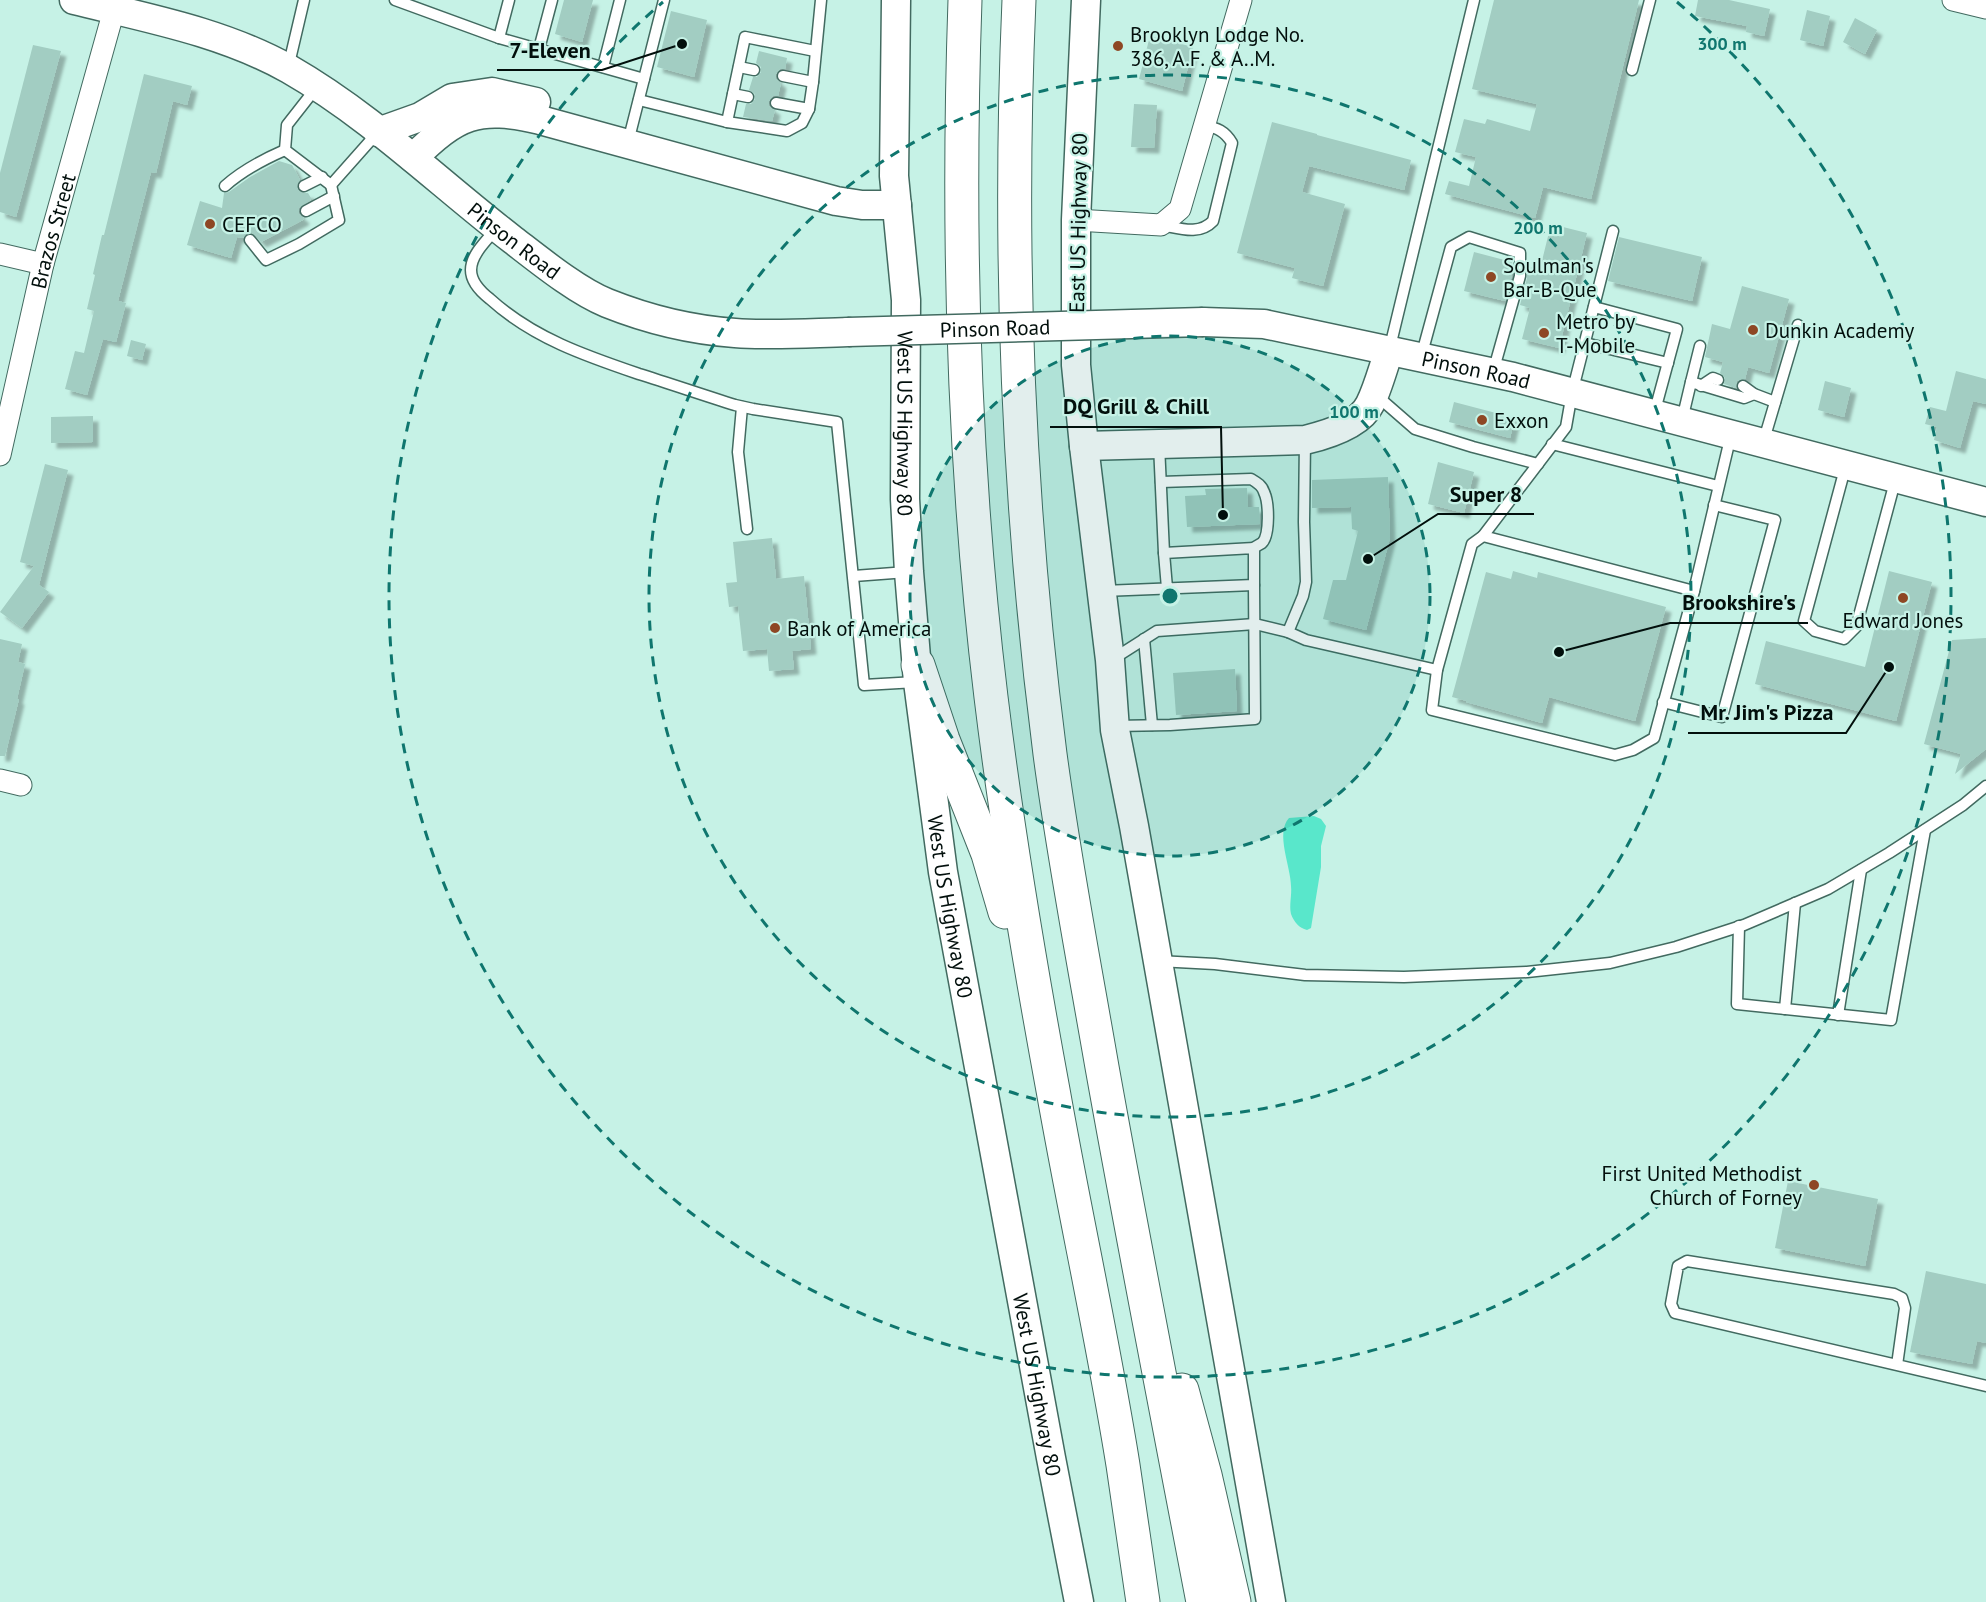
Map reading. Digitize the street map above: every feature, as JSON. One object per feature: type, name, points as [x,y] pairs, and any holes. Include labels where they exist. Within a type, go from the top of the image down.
[{"type":"highway","points":[[964,0],[962,240],[972,483],[991,693],[1000,766],[1053,1090],[1123,1464],[1143,1602]]},
{"type":"highway","points":[[1018,0],[1015,271],[1022,453],[1032,592],[1057,805],[1113,1124],[1203,1602]]},
{"type":"highway","points":[[918,674],[999,887],[1023,1000],[1053,1090]]},
{"type":"highway","points":[[1113,1124],[1197,1442],[1234,1602]]},
{"type":"main road","name":"Pinson Road","points":[[74,0],[222,39],[288,69],[318,86],[413,158],[544,263],[591,295],[625,309],[681,325],[734,333],[848,332],[1203,321],[1264,324],[1492,373],[1986,502]]},
{"type":"main road","points":[[413,158],[455,122],[479,115],[524,116],[836,201],[862,205],[897,205],[894,176],[896,0]]},
{"type":"main road","name":"East US Highway 80","points":[[1084,446],[1076,365],[1076,220],[1086,0]]},
{"type":"main road","points":[[378,132],[420,117],[452,98],[492,92],[532,100],[574,113],[627,144]]},
{"type":"main road","name":"West US Highway 80","points":[[897,205],[906,300],[905,499],[909,572],[918,674],[943,872],[1050,1458],[1079,1602]]},
{"type":"main road","points":[[1271,1602],[1115,726],[1103,591],[1084,446],[1305,440],[1324,436],[1346,426],[1369,406],[1389,351]]},
{"type":"street","points":[[1076,220],[1161,225],[1180,209],[1241,0]]},
{"type":"street","points":[[1953,0],[1986,8]]},
{"type":"street","name":"Brazos Street","points":[[0,455],[43,264],[114,10]]},
{"type":"street","points":[[0,254],[43,264]]},
{"type":"street","points":[[0,780],[21,785]]},
{"type":"lane","points":[[288,69],[304,0]]},
{"type":"lane","points":[[395,0],[500,38],[645,79]]},
{"type":"lane","points":[[500,38],[509,0]]},
{"type":"lane","points":[[539,49],[552,0]]},
{"type":"lane","points":[[603,67],[620,0]]},
{"type":"lane","points":[[627,144],[664,0]]},
{"type":"lane","points":[[639,100],[727,122],[787,131],[802,123],[809,109],[821,0]]},
{"type":"lane","points":[[1389,351],[1473,0]]},
{"type":"lane","points":[[1632,70],[1650,0]]},
{"type":"lane","points":[[727,122],[745,38],[815,51]]},
{"type":"lane","points":[[739,67],[754,70]]},
{"type":"lane","points":[[783,76],[813,82]]},
{"type":"lane","points":[[285,150],[287,125],[318,86]]},
{"type":"lane","points":[[733,94],[748,97]]},
{"type":"lane","points":[[776,103],[809,109]]},
{"type":"lane","points":[[1161,225],[1197,231],[1207,227],[1213,221],[1232,143],[1227,134],[1218,128],[1204,125]]},
{"type":"lane","points":[[306,211],[333,191],[378,132]]},
{"type":"lane","points":[[250,240],[266,260],[299,244],[339,220],[333,191],[322,177],[285,150]]},
{"type":"lane","points":[[225,186],[259,161],[285,150]]},
{"type":"lane","points":[[304,186],[322,177]]},
{"type":"lane","points":[[497,227],[472,261],[472,277],[483,293],[511,316],[543,336],[590,357],[742,407],[837,422],[864,685],[918,674]]},
{"type":"lane","points":[[1613,231],[1572,393],[1566,427],[1483,536],[1472,544],[1437,670],[1432,710],[1615,755],[1633,750],[1653,738],[1694,591],[1731,435]]},
{"type":"lane","points":[[1421,358],[1451,247],[1469,237],[1520,253],[1520,276],[1492,373]]},
{"type":"lane","points":[[1594,307],[1677,329],[1654,414]]},
{"type":"lane","points":[[1763,443],[1798,324]]},
{"type":"lane","points":[[1585,343],[1668,363]]},
{"type":"lane","points":[[1681,422],[1696,384],[1700,346]]},
{"type":"lane","points":[[1696,384],[1713,378],[1718,380]]},
{"type":"lane","points":[[1696,384],[1744,398],[1754,394]]},
{"type":"lane","points":[[1743,386],[1754,394],[1775,402]]},
{"type":"lane","points":[[1374,394],[1415,429],[1538,464]]},
{"type":"lane","points":[[742,407],[738,452],[747,529]]},
{"type":"lane","points":[[1288,632],[1303,596],[1306,582],[1305,440]]},
{"type":"lane","points":[[1552,444],[1718,486]]},
{"type":"lane","points":[[1159,445],[1167,588]]},
{"type":"lane","points":[[1846,465],[1804,621],[1815,631],[1844,639],[1856,627],[1897,478]]},
{"type":"lane","points":[[1161,482],[1251,479],[1258,483],[1264,491],[1267,503],[1267,532],[1263,542],[1254,548],[1164,553]]},
{"type":"lane","points":[[1663,702],[1722,717],[1774,520],[1714,505]]},
{"type":"lane","points":[[1483,536],[1694,591]]},
{"type":"lane","points":[[1115,726],[1255,719],[1254,548]]},
{"type":"lane","points":[[854,576],[909,572]]},
{"type":"lane","points":[[1103,591],[1254,585]]},
{"type":"lane","points":[[1110,660],[1157,631],[1255,624],[1288,632],[1306,640],[1437,670]]},
{"type":"lane","points":[[1144,639],[1152,725]]},
{"type":"lane","points":[[1157,961],[1215,964],[1305,975],[1404,977],[1527,972],[1610,963],[1676,947],[1739,926],[1828,889],[1925,830],[1963,805],[1986,786]]},
{"type":"lane","points":[[1739,926],[1737,1004],[1891,1020],[1925,830]]},
{"type":"lane","points":[[1838,1015],[1861,870]]},
{"type":"lane","points":[[1785,1009],[1795,903]]},
{"type":"lane","points":[[1897,1365],[1905,1308],[1902,1298],[1894,1294],[1687,1261],[1678,1266],[1671,1304],[1675,1313],[1986,1386]]},
{"type":"shaded area","points":[[1314,816],[1321,819],[1326,826],[1321,846],[1321,867],[1311,928],[1307,930],[1297,924],[1291,914],[1290,878],[1283,832],[1289,818]]},
{"type":"building","points":[[564,0],[593,0],[582,42],[555,34]]},
{"type":"building","points":[[1494,0],[1639,0],[1591,199],[1543,187],[1535,218],[1445,194],[1449,181],[1469,186],[1476,157],[1455,152],[1464,119],[1485,124],[1487,119],[1530,131],[1537,104],[1472,89]]},
{"type":"building","points":[[1698,0],[1729,0],[1770,9],[1764,36],[1746,32],[1747,26],[1695,16]]},
{"type":"building","points":[[1807,10],[1830,16],[1823,46],[1800,40]]},
{"type":"building","points":[[671,11],[707,20],[694,77],[657,67]]},
{"type":"building","points":[[1855,18],[1877,30],[1865,54],[1843,42]]},
{"type":"building","points":[[1150,36],[1193,47],[1182,91],[1139,79]]},
{"type":"building","points":[[33,45],[61,51],[16,217],[0,212],[0,173]]},
{"type":"building","points":[[759,51],[787,58],[785,69],[780,69],[776,74],[776,79],[781,83],[778,96],[773,96],[769,101],[769,106],[775,110],[772,121],[743,117],[746,104],[751,104],[755,99],[755,94],[749,90],[753,77],[757,77],[761,72],[761,67],[756,63]]},
{"type":"building","points":[[144,74],[192,86],[187,105],[173,101],[156,173],[151,172],[118,301],[126,303],[116,342],[103,339],[87,395],[65,389],[75,351],[84,353],[94,311],[87,309],[95,275],[93,274]]},
{"type":"building","points":[[1134,104],[1157,105],[1154,148],[1131,147]]},
{"type":"building","points":[[1272,122],[1411,160],[1404,190],[1309,166],[1302,192],[1345,204],[1323,286],[1292,278],[1295,268],[1237,253]]},
{"type":"building","name":"CEFCO","points":[[279,161],[292,165],[300,180],[297,185],[298,190],[308,193],[311,198],[299,208],[299,214],[304,218],[303,220],[261,242],[252,233],[246,234],[243,238],[237,237],[231,258],[187,245],[200,201],[222,208],[224,193]]},
{"type":"building","points":[[1551,224],[1587,233],[1559,348],[1522,339],[1530,308],[1520,305],[1527,278],[1527,266],[1540,269]]},
{"type":"building","points":[[1619,237],[1702,257],[1692,301],[1608,281]]},
{"type":"building","name":"Soulman's Bar-B-Que","points":[[1474,252],[1512,262],[1512,275],[1505,301],[1464,291]]},
{"type":"building","points":[[1742,286],[1789,299],[1769,373],[1748,367],[1745,379],[1737,381],[1736,388],[1724,384],[1725,378],[1720,373],[1723,362],[1705,357],[1712,324],[1730,329]]},
{"type":"building","points":[[131,340],[146,344],[142,360],[127,356]]},
{"type":"building","points":[[1956,371],[1986,379],[1986,404],[1973,401],[1960,448],[1934,440],[1937,427],[1925,424],[1930,407],[1946,411]]},
{"type":"building","points":[[1825,381],[1851,388],[1844,417],[1818,410]]},
{"type":"building","name":"Exxon","points":[[1454,402],[1515,418],[1510,438],[1449,422]]},
{"type":"building","points":[[93,416],[93,442],[51,443],[51,417]]},
{"type":"building","points":[[1438,462],[1474,472],[1464,513],[1428,504]]},
{"type":"building","points":[[45,464],[68,470],[39,585],[49,592],[22,628],[0,612],[34,566],[20,562]]},
{"type":"building","points":[[1388,477],[1390,538],[1366,630],[1323,619],[1333,580],[1346,580],[1358,531],[1352,529],[1351,507],[1312,508],[1312,480]]},
{"type":"building","points":[[1247,488],[1248,507],[1259,507],[1260,524],[1187,527],[1185,496],[1206,495],[1205,489]]},
{"type":"building","name":"Bank of America","points":[[772,538],[776,579],[804,576],[811,649],[792,651],[794,669],[769,671],[767,649],[743,651],[738,606],[729,607],[726,583],[737,582],[733,542]]},
{"type":"building","points":[[1513,571],[1537,578],[1538,572],[1666,607],[1635,721],[1549,697],[1542,723],[1452,697],[1486,572],[1511,579]]},
{"type":"building","points":[[1889,571],[1932,582],[1896,721],[1755,684],[1766,641],[1865,667]]},
{"type":"building","points":[[1986,638],[1986,749],[1955,774],[1961,754],[1924,744],[1952,640]]},
{"type":"building","points":[[0,639],[22,644],[18,662],[25,664],[5,756],[0,756]]},
{"type":"building","points":[[1235,669],[1237,711],[1176,715],[1173,673]]},
{"type":"building","points":[[1788,1181],[1878,1199],[1865,1266],[1775,1248]]},
{"type":"building","points":[[1926,1271],[1986,1284],[1986,1343],[1977,1341],[1972,1364],[1910,1352]]},
{"type":"place","name":"7-Eleven","points":[[682,44]]},
{"type":"place","name":"Brooklyn Lodge No. 386, A.F. & A..M.","points":[[1118,46]]},
{"type":"place","name":"CEFCO","points":[[210,224]]},
{"type":"place","name":"Soulman's Bar-B-Que","points":[[1491,277]]},
{"type":"place","name":"Dunkin Academy","points":[[1753,330]]},
{"type":"place","name":"Metro by T-Mobile","points":[[1544,333]]},
{"type":"place","name":"Exxon","points":[[1482,420]]},
{"type":"place","name":"DQ Grill & Chill","points":[[1223,515]]},
{"type":"place","name":"Super 8","points":[[1368,559]]},
{"type":"place","name":"Edward Jones","points":[[1903,598]]},
{"type":"place","name":"Bank of America","points":[[775,628]]},
{"type":"place","name":"Brookshire's","points":[[1559,652]]},
{"type":"place","name":"Mr. Jim's Pizza","points":[[1889,667]]},
{"type":"place","name":"First United Methodist Church of Forney","points":[[1814,1185]]}]
